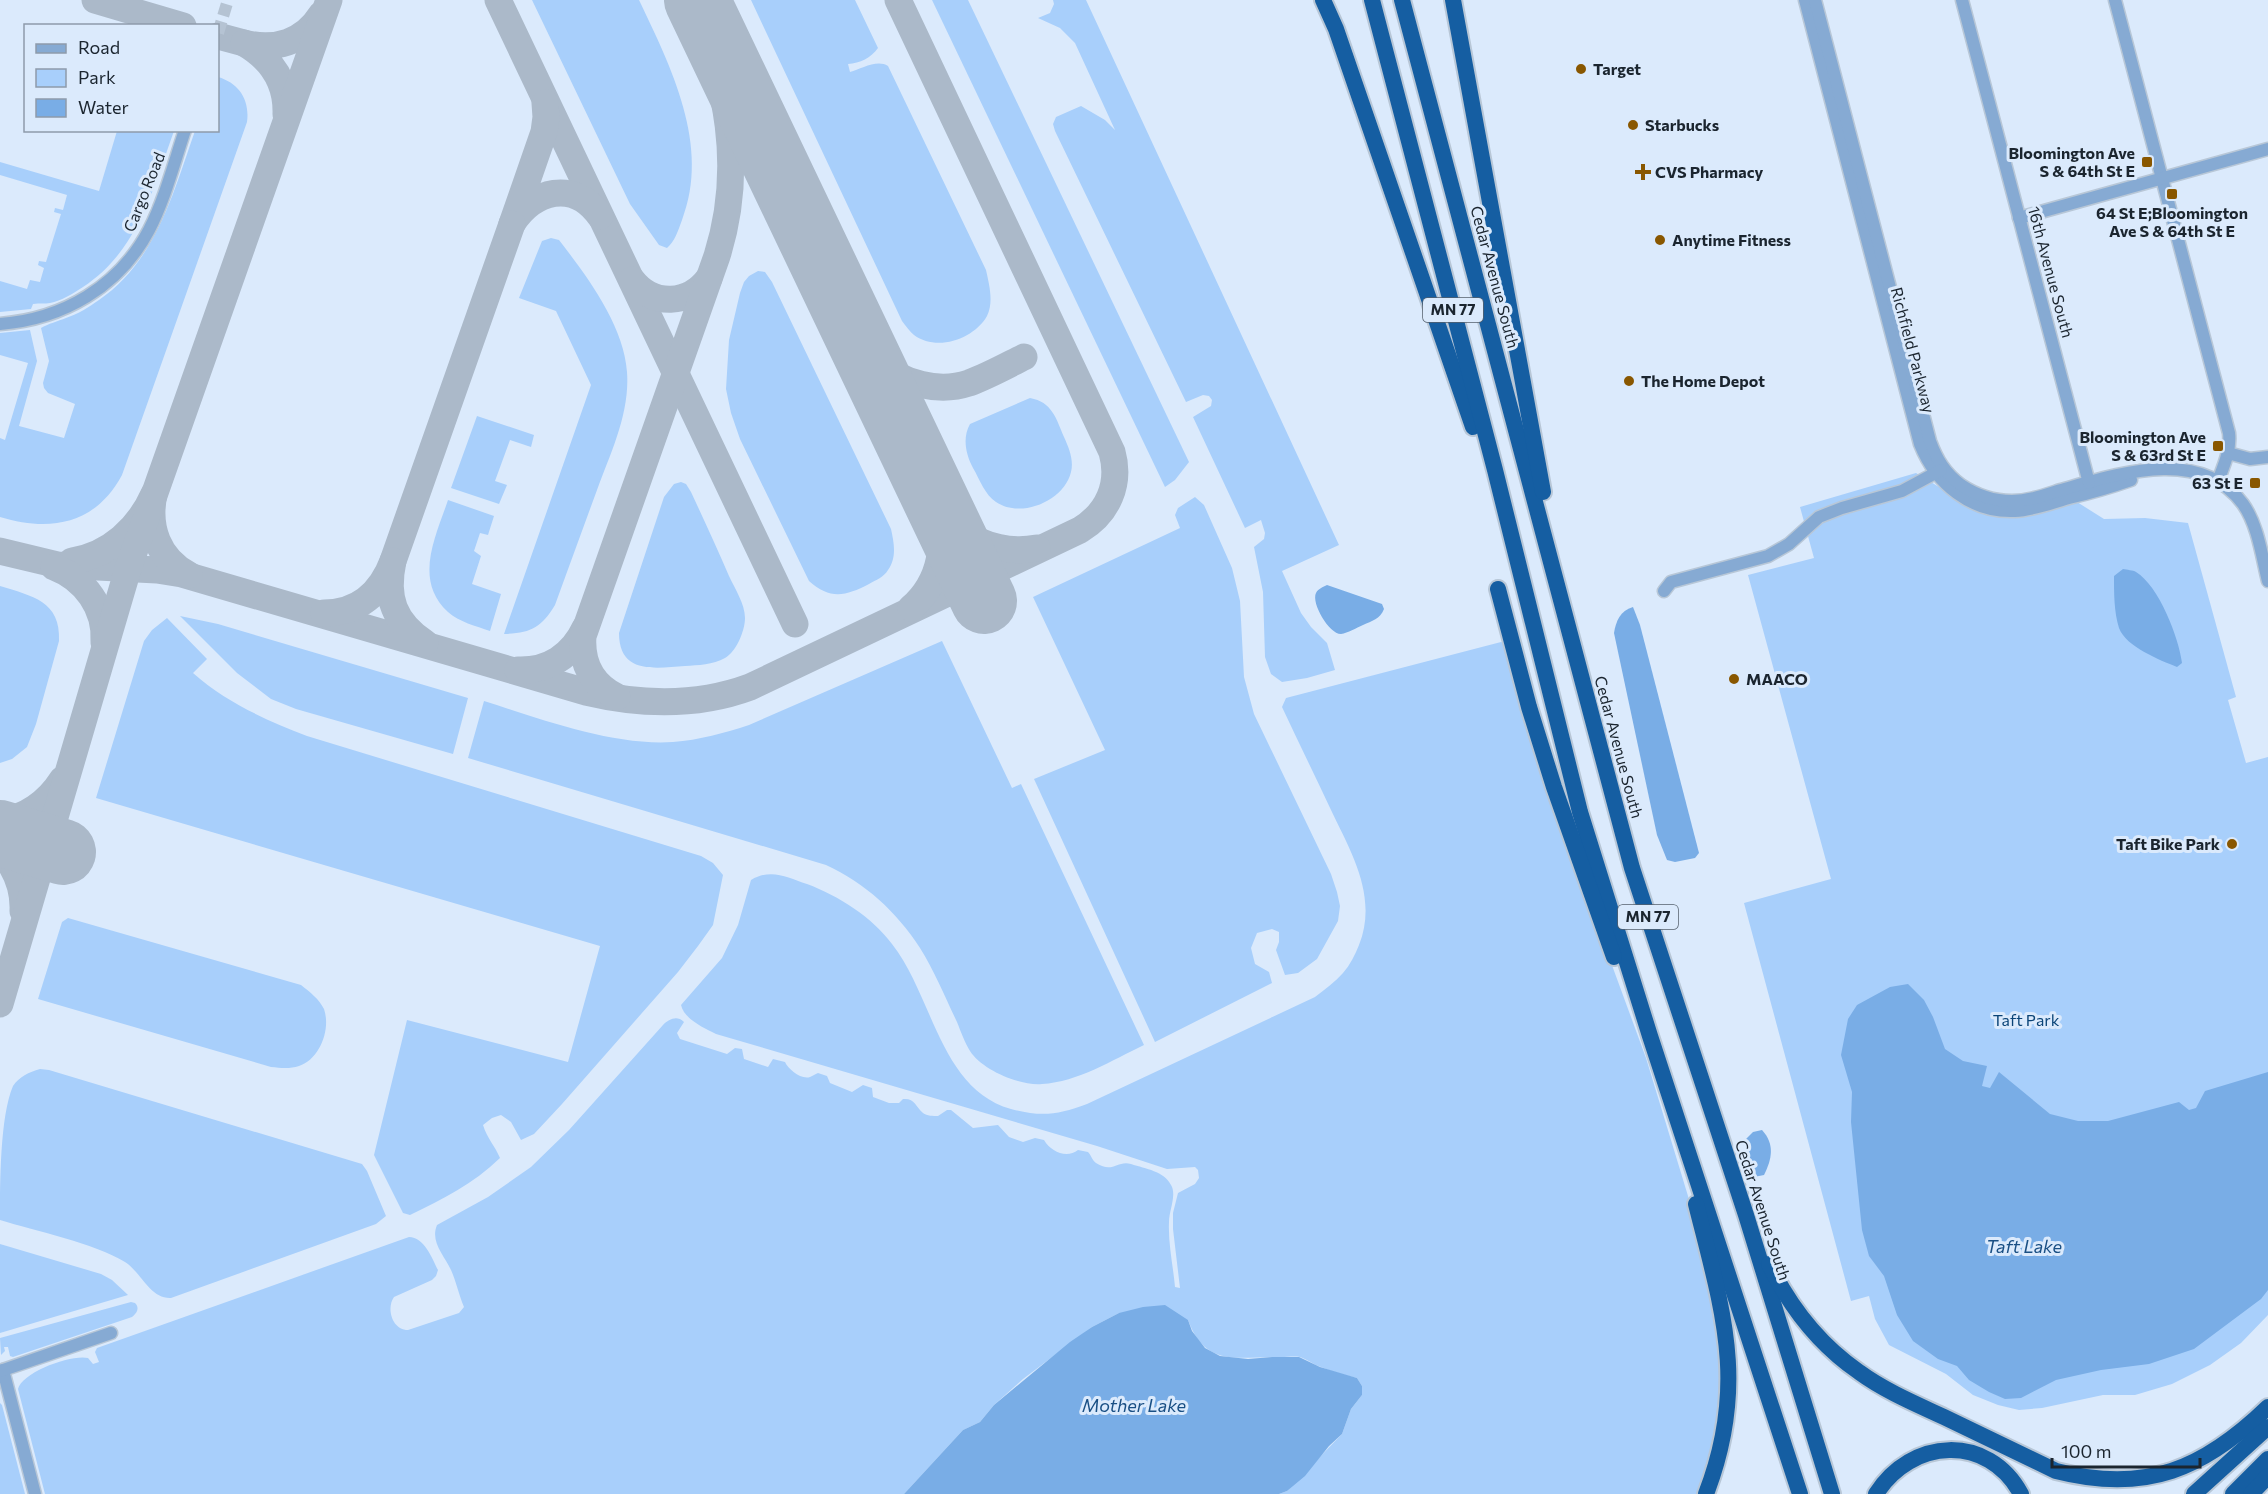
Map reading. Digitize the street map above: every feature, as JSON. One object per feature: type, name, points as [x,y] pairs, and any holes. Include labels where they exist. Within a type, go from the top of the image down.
[{"type":"highway","points":[[1323,0],[1336,29],[1448,351],[1532,621]]},
{"type":"highway","name":"MN 77","points":[[1372,0],[1495,470],[1580,812],[1650,1036],[1800,1494]]},
{"type":"highway","name":"Cedar Avenue South","points":[[1402,0],[1632,868],[1746,1215],[1832,1494]]},
{"type":"highway","points":[[1453,0],[1566,614]]},
{"type":"highway","points":[[1498,589],[1529,707],[1554,787],[1620,972],[1650,1036]]},
{"type":"highway","points":[[1673,1104],[1719,1302],[1729,1356],[1728,1417],[1718,1461],[1706,1494]]},
{"type":"highway","points":[[1746,1215],[1789,1300],[1824,1343],[1843,1359],[1882,1387],[2056,1471],[2077,1478],[2118,1484],[2163,1477],[2214,1453],[2268,1407]]},
{"type":"highway","points":[[2194,1494],[2268,1427]]},
{"type":"highway","points":[[1876,1494],[1886,1480],[1908,1461],[1938,1450],[1971,1453],[1998,1466],[2007,1474],[2021,1494]]},
{"type":"highway","points":[[2233,1494],[2268,1459]]},
{"type":"highway","points":[[2251,1494],[2268,1476]]},
{"type":"street","name":"Richfield Parkway","points":[[1804,0],[1920,444],[1940,471],[1961,496],[1975,504],[2015,511],[2036,508],[2109,488],[2158,470]]},
{"type":"street","name":"Richfield Parkway","points":[[1815,0],[1930,441],[1940,471]]},
{"type":"street","name":"16th Avenue South","points":[[1962,0],[2090,483]]},
{"type":"street","points":[[2115,0],[2229,433],[2228,453],[2213,478],[2236,497],[2250,516],[2268,581]]},
{"type":"street","name":"Cargo Road","points":[[0,324],[33,319],[65,309],[85,298],[117,274],[129,261],[149,229],[184,132]]},
{"type":"street","points":[[2019,218],[2268,149]]},
{"type":"street","points":[[2228,453],[2250,459],[2268,457]]},
{"type":"street","name":"Richfield Parkway","points":[[1940,471],[1968,489],[2003,501],[2023,501],[2090,483],[2158,470],[2186,469],[2213,478]]},
{"type":"street","points":[[1664,591],[1671,582],[1768,556],[1789,543],[1819,517],[1902,491],[1940,471]]},
{"type":"street","points":[[35,1494],[1,1370],[111,1333]]},
{"type":"green space","points":[[532,0],[639,0],[674,80],[690,136],[692,164],[690,192],[678,232],[667,248],[659,245],[630,204]]},
{"type":"green space","points":[[751,0],[855,0],[878,48],[865,59],[848,64],[850,72],[874,64],[888,66],[986,270],[990,293],[989,311],[981,324],[964,337],[944,343],[923,340],[914,335],[902,321]]},
{"type":"green space","points":[[932,0],[968,0],[1189,462],[1175,480],[1165,487]]},
{"type":"green space","points":[[1053,0],[1086,0],[1339,545],[1282,571],[1301,613],[1327,643],[1335,670],[1282,682],[1271,674],[1265,657],[1263,592],[1254,547],[1264,539],[1265,533],[1261,520],[1245,528],[1193,417],[1211,406],[1212,400],[1209,396],[1203,395],[1186,402],[1055,131],[1053,124],[1056,117],[1081,106],[1105,120],[1115,130],[1075,43],[1060,28],[1038,18],[1050,13],[1054,4]]},
{"type":"green space","points":[[219,77],[232,83],[245,100],[247,122],[122,475],[99,505],[70,520],[36,524],[0,517],[0,438],[5,440],[28,363],[0,355],[0,333],[30,330],[37,361],[19,426],[64,438],[75,404],[48,393],[44,388],[43,383],[49,361],[41,328],[91,305],[119,284],[149,246],[179,178],[195,132],[219,132]]},
{"type":"green space","points":[[117,132],[174,132],[141,217],[117,256],[102,272],[63,299],[33,304],[31,309],[0,312],[0,281],[27,289],[30,280],[40,282],[44,268],[38,265],[39,261],[46,262],[61,214],[54,212],[55,208],[63,210],[67,195],[0,175],[0,162],[99,191]]},
{"type":"green space","points":[[551,238],[559,240],[592,285],[619,336],[627,372],[626,402],[613,447],[555,605],[545,619],[534,628],[504,634],[591,385],[556,311],[519,298],[542,241]]},
{"type":"green space","points":[[758,271],[765,272],[772,282],[891,529],[894,555],[888,570],[880,578],[853,591],[831,593],[809,581],[740,439],[731,413],[726,389],[729,340],[744,282]]},
{"type":"green space","points":[[1030,398],[1043,403],[1056,417],[1068,445],[1072,463],[1071,472],[1067,482],[1051,499],[1029,508],[1017,509],[996,502],[983,487],[968,458],[966,435],[970,424]]},
{"type":"green space","points":[[477,416],[534,435],[531,447],[510,440],[495,481],[507,485],[499,504],[451,488]]},
{"type":"green space","name":"Taft Park","points":[[1916,473],[1972,507],[2077,502],[2104,519],[2145,518],[2188,523],[2236,697],[2228,700],[2246,763],[2268,757],[2268,1315],[2241,1343],[2210,1365],[2172,1384],[2135,1395],[2103,1395],[2042,1408],[2019,1410],[1998,1405],[1973,1395],[1946,1374],[1889,1345],[1875,1319],[1869,1296],[1851,1301],[1744,903],[1831,879],[1748,575],[1814,558],[1800,507]]},
{"type":"green space","points":[[681,482],[686,484],[691,492],[739,597],[745,618],[739,641],[729,655],[720,660],[705,664],[651,668],[632,662],[625,656],[619,633],[664,497],[674,484]]},
{"type":"green space","points":[[1195,497],[1204,505],[1232,568],[1240,601],[1244,677],[1254,714],[1331,874],[1340,906],[1338,921],[1317,959],[1298,973],[1285,975],[1276,950],[1279,932],[1272,929],[1257,933],[1251,948],[1255,964],[1269,972],[1272,983],[1155,1042],[1034,779],[1105,750],[1033,597],[1180,528],[1175,515],[1178,508]]},
{"type":"green space","points":[[448,500],[494,516],[488,535],[480,533],[474,551],[481,556],[472,584],[501,594],[490,631],[448,612],[437,599],[432,586],[429,572],[430,558]]},
{"type":"green space","points":[[0,586],[33,597],[50,609],[55,617],[59,641],[36,724],[27,747],[12,759],[0,763]]},
{"type":"green space","points":[[180,616],[218,624],[468,698],[453,754],[296,709],[271,699],[237,673]]},
{"type":"green space","points":[[167,618],[207,659],[193,673],[233,702],[262,717],[307,736],[701,856],[713,863],[723,875],[713,925],[678,972],[562,1104],[534,1134],[521,1140],[511,1122],[501,1115],[492,1118],[483,1125],[500,1158],[446,1197],[410,1215],[403,1213],[374,1155],[407,1020],[568,1062],[600,946],[96,798],[144,641],[152,630]]},
{"type":"green space","points":[[942,641],[1012,788],[1021,784],[1144,1045],[1069,1079],[1042,1084],[1023,1082],[992,1070],[976,1058],[966,1044],[930,966],[911,935],[879,900],[840,872],[826,865],[468,758],[484,701],[602,736],[650,742],[683,741],[712,736],[749,725]]},
{"type":"green space","points":[[1501,642],[1507,644],[1545,770],[1646,1058],[1702,1242],[1723,1333],[1725,1412],[1704,1494],[1279,1494],[1287,1491],[1342,1434],[1351,1409],[1362,1395],[1362,1386],[1357,1378],[1325,1369],[1300,1357],[1238,1358],[1214,1353],[1195,1336],[1188,1320],[1119,1313],[1092,1327],[1023,1379],[994,1405],[980,1422],[963,1430],[904,1494],[45,1494],[18,1389],[28,1376],[48,1366],[81,1357],[88,1358],[93,1364],[99,1362],[95,1352],[97,1348],[409,1237],[423,1244],[438,1270],[432,1280],[394,1297],[391,1312],[394,1322],[402,1329],[408,1330],[459,1313],[464,1307],[451,1270],[435,1237],[437,1225],[488,1197],[531,1167],[569,1130],[663,1025],[673,1019],[684,1022],[677,1033],[680,1039],[727,1054],[735,1048],[742,1049],[744,1059],[768,1067],[773,1059],[785,1062],[792,1071],[799,1075],[806,1078],[818,1073],[827,1076],[830,1083],[852,1092],[863,1085],[872,1088],[873,1097],[889,1103],[899,1103],[903,1099],[910,1100],[926,1115],[938,1116],[951,1110],[973,1128],[998,1125],[1009,1137],[1023,1142],[1035,1138],[1044,1140],[1060,1153],[1069,1154],[1078,1150],[1088,1152],[1095,1162],[1102,1166],[1111,1167],[1126,1163],[1159,1174],[1168,1180],[1173,1189],[1169,1238],[1175,1287],[1180,1288],[1173,1213],[1178,1193],[1195,1184],[1199,1178],[1195,1167],[1167,1169],[1097,1146],[716,1034],[690,1019],[681,1005],[722,958],[738,925],[751,880],[758,876],[772,874],[786,876],[843,901],[865,916],[884,934],[906,965],[953,1062],[968,1082],[987,1098],[1011,1109],[1041,1114],[1058,1113],[1087,1104],[1315,997],[1340,976],[1354,956],[1364,927],[1366,910],[1360,876],[1347,843],[1282,707],[1286,698]]},
{"type":"green space","points":[[68,918],[301,985],[317,999],[324,1009],[325,1034],[318,1050],[313,1057],[299,1066],[271,1067],[38,999],[62,922]]},
{"type":"green space","points":[[40,1069],[362,1164],[386,1216],[376,1224],[171,1298],[164,1297],[151,1290],[131,1266],[112,1255],[81,1243],[0,1220],[2,1151],[5,1115],[9,1099],[13,1086],[18,1080]]},
{"type":"green space","points":[[0,1244],[101,1274],[112,1280],[128,1295],[0,1333]]},
{"type":"green space","points":[[131,1302],[137,1305],[138,1309],[132,1317],[13,1357],[10,1356],[8,1347],[4,1347],[5,1351],[1,1355],[0,1338]]},
{"type":"green space","points":[[0,1403],[2,1405],[25,1494],[0,1494]]},
{"type":"water","points":[[2123,569],[2135,571],[2160,600],[2177,640],[2182,663],[2177,667],[2136,647],[2119,628],[2115,609],[2114,576]]},
{"type":"water","points":[[1327,585],[1382,604],[1384,609],[1373,621],[1346,633],[1336,633],[1326,624],[1316,604],[1316,593]]},
{"type":"water","points":[[1633,607],[1640,625],[1699,853],[1695,858],[1675,862],[1667,860],[1657,835],[1614,633],[1619,617]]},
{"type":"water","name":"Taft Lake","points":[[1908,984],[1924,1000],[1945,1049],[1963,1061],[1987,1066],[1982,1086],[1990,1088],[1999,1072],[2050,1114],[2078,1121],[2108,1121],[2179,1102],[2189,1110],[2196,1108],[2205,1091],[2268,1072],[2268,1290],[2261,1299],[2194,1349],[2149,1364],[2101,1370],[2056,1380],[2021,1398],[2005,1399],[1989,1392],[1969,1380],[1957,1366],[1938,1359],[1913,1341],[1897,1315],[1884,1276],[1869,1256],[1862,1230],[1851,1122],[1852,1092],[1841,1055],[1848,1019],[1857,1005],[1890,987]]},
{"type":"water","points":[[1762,1130],[1769,1141],[1771,1152],[1764,1175],[1754,1177],[1743,1142],[1753,1132]]},
{"type":"water","name":"Mother Lake","points":[[1165,1305],[1188,1320],[1192,1331],[1205,1348],[1220,1356],[1248,1359],[1299,1357],[1320,1367],[1357,1378],[1362,1386],[1362,1395],[1351,1409],[1342,1434],[1329,1446],[1305,1476],[1287,1491],[1279,1494],[904,1494],[963,1430],[980,1422],[994,1405],[1070,1342],[1119,1313]]},
{"type":"taxiway","points":[[95,0],[176,24]]},
{"type":"taxiway","points":[[0,1004],[128,569],[329,0]]},
{"type":"taxiway","points":[[498,0],[795,624]]},
{"type":"taxiway","points":[[617,697],[601,686],[590,672],[584,655],[583,636],[717,256],[730,190],[731,158],[723,94],[705,31],[693,0]]},
{"type":"taxiway","points":[[0,551],[58,565],[157,570],[182,574],[586,692],[627,700],[668,702],[709,698],[750,687],[1080,530],[1098,515],[1110,497],[1115,475],[1112,452],[898,0]]},
{"type":"taxiway","points":[[286,114],[284,92],[276,72],[263,56],[244,43],[267,46],[288,42],[306,32],[321,15]]},
{"type":"taxiway","points":[[219,36],[244,43]]},
{"type":"taxiway","points":[[545,103],[544,132],[512,224],[531,203],[554,193],[566,193],[578,197],[590,204],[600,216]]},
{"type":"taxiway","points":[[393,561],[512,224]]},
{"type":"taxiway","points":[[632,280],[650,295],[671,299],[691,294],[709,278]]},
{"type":"taxiway","points":[[842,303],[873,356],[888,370],[921,385],[946,387],[969,383],[1024,357]]},
{"type":"taxiway","points":[[72,561],[99,553],[122,538],[140,518],[154,494],[152,518],[157,541],[169,560],[189,575]]},
{"type":"taxiway","points":[[911,608],[930,585],[939,560],[941,533],[938,504],[960,529],[980,542],[1008,549],[1037,548]]},
{"type":"taxiway","points":[[324,613],[348,609],[367,599],[382,583],[393,561],[390,586],[394,608],[406,627],[425,643]]},
{"type":"taxiway","points":[[54,567],[75,579],[91,596],[101,618],[104,642]]},
{"type":"taxiway","points":[[518,670],[539,668],[558,660],[573,647],[585,628]]},
{"type":"taxiway","points":[[0,821],[36,808],[62,780]]},
{"type":"taxiway","points":[[0,850],[18,878],[23,911]]},
{"type":"runway","points":[[697,0],[984,601]]},
{"type":"runway","points":[[0,833],[63,852]]},
{"type":"tunnel","points":[[219,30],[228,0]]},
{"type":"place","name":"Target","points":[[1581,69]]},
{"type":"place","name":"Starbucks","points":[[1633,125]]},
{"type":"place","name":"Bloomington Ave S & 64th St E","points":[[2147,162]]},
{"type":"place","name":"CVS Pharmacy","points":[[1643,172]]},
{"type":"place","name":"64 St E;Bloomington Ave S & 64th St E","points":[[2172,194]]},
{"type":"place","name":"Anytime Fitness","points":[[1660,240]]},
{"type":"place","name":"The Home Depot","points":[[1629,381]]},
{"type":"place","name":"Bloomington Ave S & 63rd St E","points":[[2218,446]]},
{"type":"place","name":"63 St E","points":[[2255,483]]},
{"type":"place","name":"MAACO","points":[[1734,679]]},
{"type":"place","name":"Taft Bike Park","points":[[2232,844]]}]
